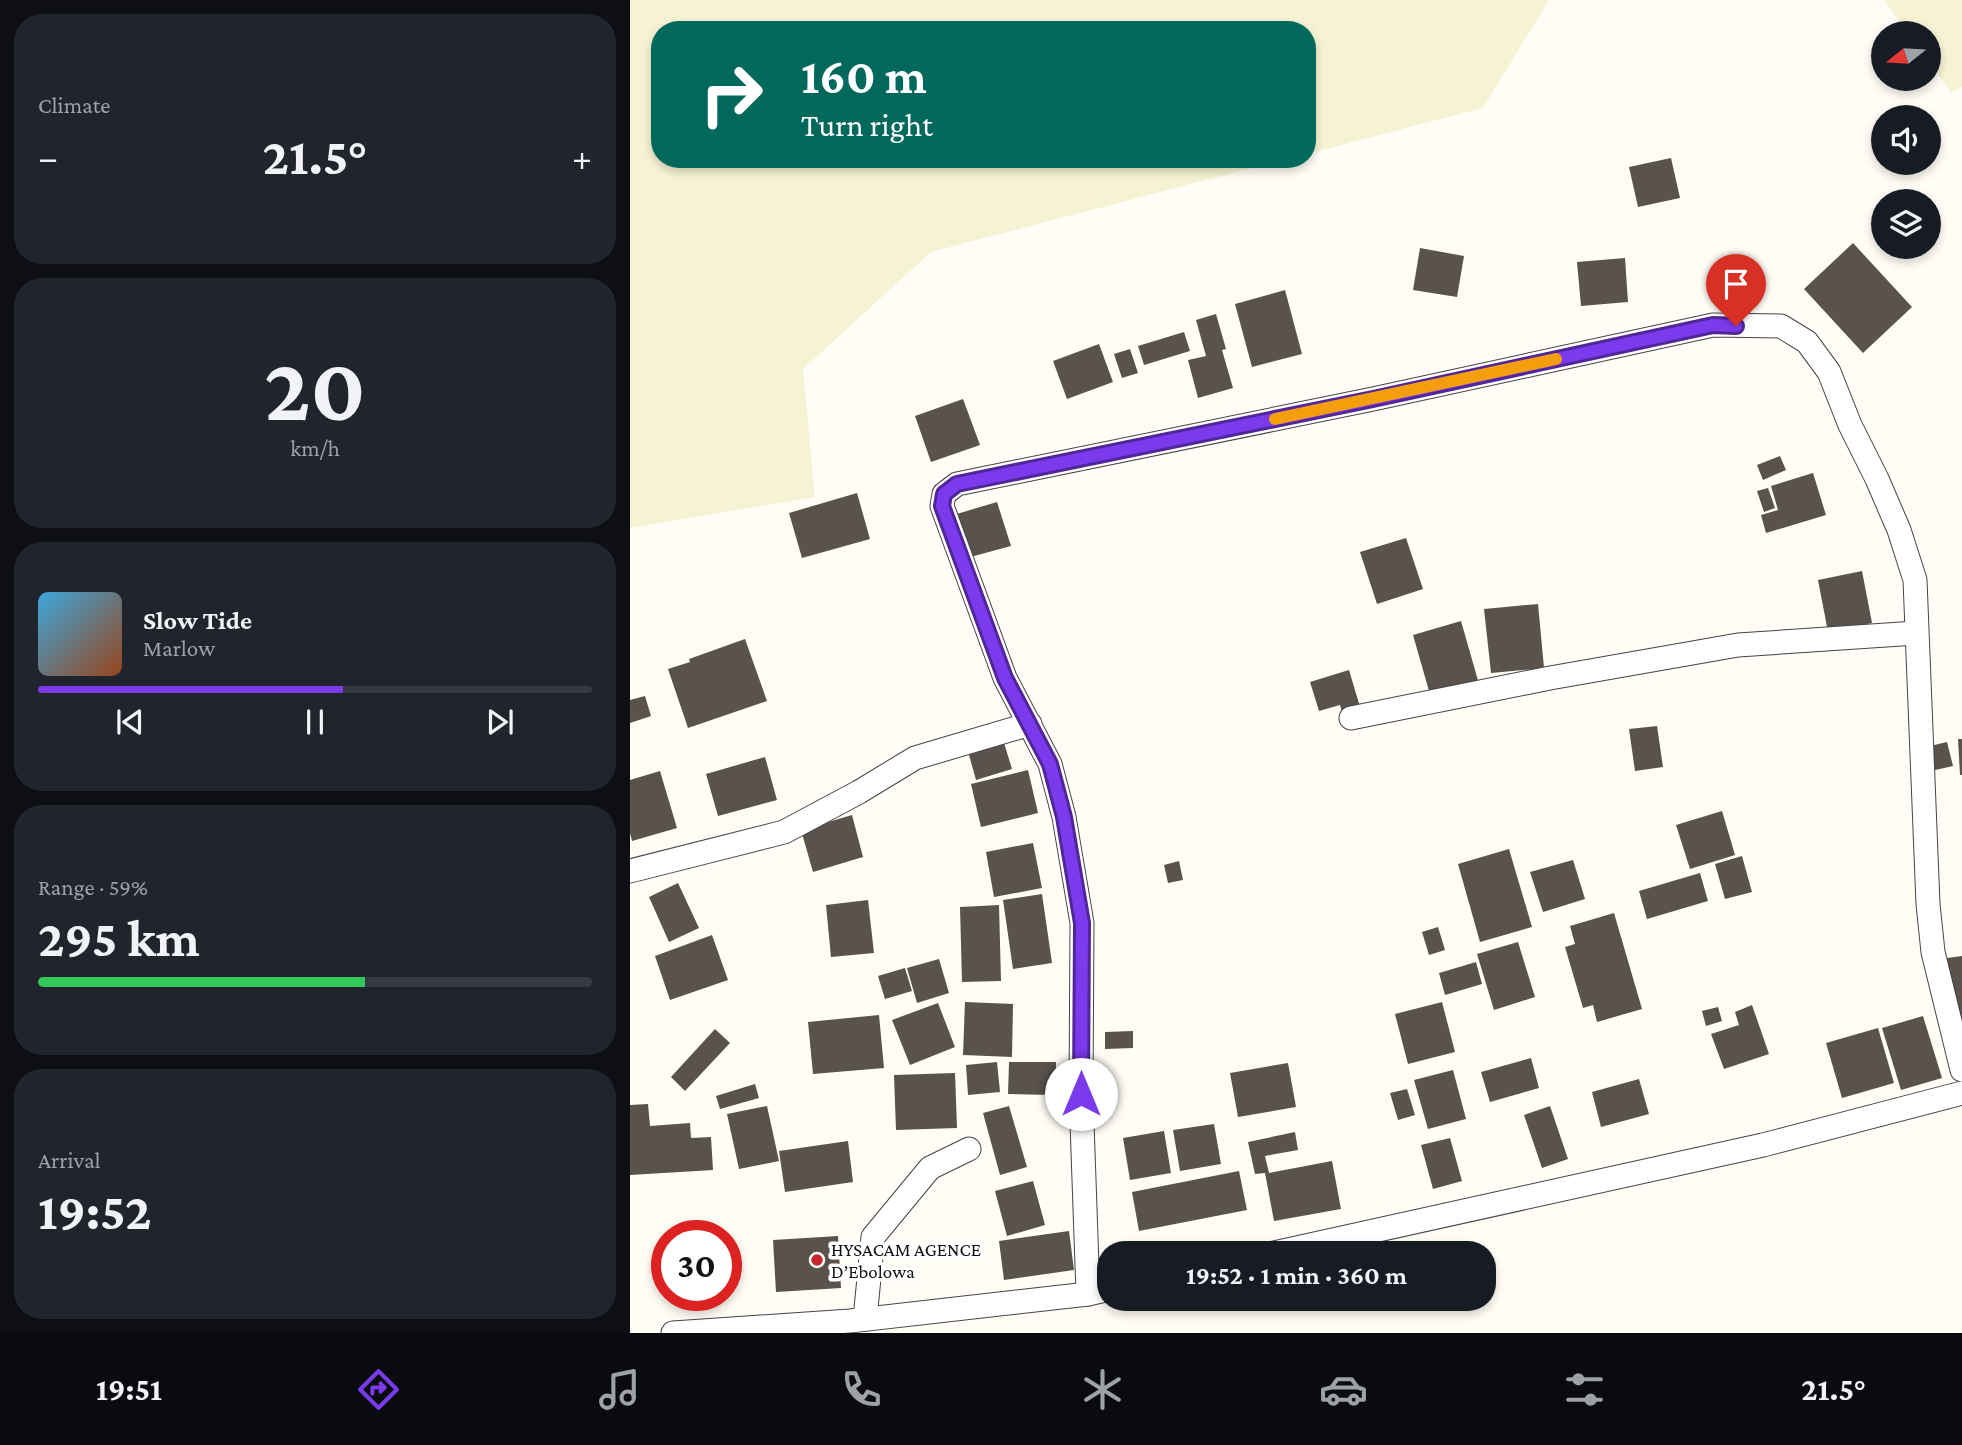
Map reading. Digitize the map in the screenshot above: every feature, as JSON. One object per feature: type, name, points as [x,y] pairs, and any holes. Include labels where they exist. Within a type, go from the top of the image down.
[{"type":"street","points":[[1097,1270],[1081,1094],[1082,923],[1061,804],[1050,764],[1005,678],[942,506],[944,494],[957,484],[1373,399],[1713,325],[1781,326],[1807,342],[1829,372],[1850,425],[1899,530],[1914,580],[1928,904],[1933,952],[1962,1070]]},
{"type":"street","points":[[1351,718],[1550,678],[1738,645],[1916,633]]},
{"type":"street","points":[[630,871],[784,832],[915,758],[1030,724]]},
{"type":"street","points":[[1328,1241],[1763,1145],[1962,1093]]},
{"type":"street","points":[[864,1319],[873,1237],[930,1168],[969,1149]]},
{"type":"street","points":[[673,1333],[864,1319],[909,1324],[1097,1292]]},
{"type":"shaded area","points":[[630,0],[1549,0],[1483,108],[1316,152],[1316,21],[651,21],[651,168],[1252,168],[931,252],[803,369],[815,497],[630,528]]},
{"type":"shaded area","points":[[1884,0],[1962,0],[1962,87],[1951,93],[1941,78],[1941,21],[1899,21]]},
{"type":"building","points":[[1671,158],[1680,198],[1638,207],[1629,167]]},
{"type":"building","points":[[1853,243],[1912,307],[1863,353],[1804,289]]},
{"type":"building","points":[[1420,248],[1464,256],[1457,297],[1413,290]]},
{"type":"building","points":[[1625,258],[1628,302],[1581,306],[1577,262]]},
{"type":"building","points":[[1285,290],[1302,354],[1252,367],[1235,304]]},
{"type":"building","points":[[1216,314],[1226,349],[1222,350],[1233,388],[1198,398],[1188,360],[1206,356],[1196,320]]},
{"type":"building","points":[[1184,332],[1190,351],[1144,365],[1138,346]]},
{"type":"building","points":[[1099,344],[1113,382],[1067,399],[1053,361]]},
{"type":"building","points":[[1130,349],[1138,373],[1122,378],[1114,354]]},
{"type":"building","points":[[963,399],[980,445],[931,462],[915,416]]},
{"type":"building","points":[[1780,456],[1786,470],[1763,480],[1757,465]]},
{"type":"building","points":[[1813,473],[1826,515],[1766,533],[1761,515],[1778,510],[1771,486]]},
{"type":"building","points":[[1768,488],[1775,508],[1764,512],[1757,491]]},
{"type":"building","points":[[857,493],[870,539],[802,558],[789,513]]},
{"type":"building","points":[[997,502],[1011,546],[963,559],[950,516]]},
{"type":"building","points":[[1406,538],[1423,589],[1377,604],[1360,552]]},
{"type":"building","points":[[1862,571],[1872,623],[1828,632],[1818,580]]},
{"type":"building","points":[[1538,604],[1544,668],[1491,673],[1484,609]]},
{"type":"building","points":[[1461,621],[1479,684],[1431,698],[1413,635]]},
{"type":"building","points":[[745,639],[767,701],[688,728],[668,669]]},
{"type":"building","points":[[1349,670],[1360,707],[1342,713],[1340,705],[1319,711],[1310,682]]},
{"type":"building","points":[[645,696],[651,716],[630,723],[630,700]]},
{"type":"building","points":[[1657,726],[1663,767],[1635,771],[1629,729]]},
{"type":"building","points":[[1001,733],[1012,769],[976,780],[966,744]]},
{"type":"building","points":[[1958,739],[1962,739],[1962,775],[1960,775]]},
{"type":"building","points":[[1947,742],[1953,766],[1931,771],[1926,747]]},
{"type":"building","points":[[765,757],[777,800],[718,816],[706,774]]},
{"type":"building","points":[[1028,770],[1038,813],[981,827],[971,784]]},
{"type":"building","points":[[660,771],[677,828],[632,841],[630,780]]},
{"type":"building","points":[[1722,811],[1735,855],[1690,869],[1676,825]]},
{"type":"building","points":[[852,815],[863,857],[813,872],[801,830]]},
{"type":"building","points":[[1033,843],[1042,888],[994,897],[986,852]]},
{"type":"building","points":[[1509,849],[1532,927],[1480,942],[1458,864]]},
{"type":"building","points":[[1742,856],[1752,892],[1725,899],[1715,864]]},
{"type":"building","points":[[1573,860],[1585,899],[1543,912],[1530,872]]},
{"type":"building","points":[[1179,861],[1183,880],[1168,883],[1164,865]]},
{"type":"building","points":[[1700,873],[1708,901],[1647,919],[1639,891]]},
{"type":"building","points":[[678,883],[699,928],[669,942],[649,897]]},
{"type":"building","points":[[1042,894],[1052,963],[1013,969],[1003,900]]},
{"type":"building","points":[[868,900],[874,953],[831,957],[826,905]]},
{"type":"building","points":[[999,905],[1001,981],[962,982],[960,907]]},
{"type":"building","points":[[1614,913],[1642,1009],[1597,1022],[1593,1005],[1583,1008],[1565,947],[1575,944],[1570,926]]},
{"type":"building","points":[[1438,927],[1445,950],[1429,955],[1422,932]]},
{"type":"building","points":[[712,935],[728,980],[670,1000],[655,956]]},
{"type":"building","points":[[1518,942],[1535,997],[1494,1010],[1477,954]]},
{"type":"building","points":[[1962,956],[1962,1022],[1950,1024],[1940,959]]},
{"type":"building","points":[[939,959],[949,993],[917,1003],[907,968]]},
{"type":"building","points":[[1476,962],[1482,984],[1445,995],[1439,973]]},
{"type":"building","points":[[905,968],[912,991],[885,999],[878,976]]},
{"type":"building","points":[[965,1002],[1013,1004],[1012,1057],[963,1055]]},
{"type":"building","points":[[1442,1002],[1455,1052],[1408,1064],[1395,1014]]},
{"type":"building","points":[[938,1003],[955,1047],[910,1065],[892,1020]]},
{"type":"building","points":[[1752,1005],[1769,1054],[1724,1069],[1711,1034],[1739,1025],[1735,1012]]},
{"type":"building","points":[[1718,1007],[1722,1021],[1706,1026],[1702,1011]]},
{"type":"building","points":[[879,1015],[884,1068],[813,1074],[808,1022]]},
{"type":"building","points":[[1923,1016],[1942,1078],[1901,1090],[1882,1028]]},
{"type":"building","points":[[1878,1028],[1894,1083],[1842,1098],[1826,1043]]},
{"type":"building","points":[[715,1029],[730,1043],[685,1091],[671,1077]]},
{"type":"building","points":[[1133,1031],[1133,1048],[1105,1049],[1105,1032]]},
{"type":"building","points":[[1531,1058],[1539,1088],[1490,1102],[1481,1072]]},
{"type":"building","points":[[997,1062],[1000,1092],[968,1095],[966,1065]]},
{"type":"building","points":[[1009,1062],[1056,1062],[1056,1095],[1008,1094]]},
{"type":"building","points":[[1288,1063],[1296,1107],[1238,1117],[1230,1073]]},
{"type":"building","points":[[1453,1070],[1466,1119],[1428,1129],[1414,1080]]},
{"type":"building","points":[[955,1073],[957,1128],[896,1130],[894,1075]]},
{"type":"building","points":[[1639,1079],[1649,1114],[1601,1127],[1592,1092]]},
{"type":"building","points":[[755,1084],[759,1098],[720,1109],[716,1096]]},
{"type":"building","points":[[1407,1089],[1415,1115],[1398,1120],[1390,1093]]},
{"type":"building","points":[[648,1104],[650,1126],[690,1123],[691,1138],[711,1137],[713,1170],[630,1175],[630,1105]]},
{"type":"building","points":[[767,1106],[779,1161],[739,1169],[727,1114]]},
{"type":"building","points":[[1009,1106],[1027,1167],[1000,1175],[983,1113]]},
{"type":"building","points":[[1550,1106],[1568,1159],[1542,1168],[1524,1115]]},
{"type":"building","points":[[1214,1124],[1221,1164],[1180,1171],[1173,1130]]},
{"type":"building","points":[[1164,1131],[1171,1173],[1130,1180],[1123,1138]]},
{"type":"building","points":[[1295,1132],[1298,1150],[1265,1156],[1269,1173],[1332,1161],[1341,1209],[1274,1221],[1265,1173],[1255,1174],[1248,1142]]},
{"type":"building","points":[[1450,1138],[1462,1181],[1433,1189],[1421,1145]]},
{"type":"building","points":[[848,1141],[853,1182],[785,1192],[779,1151]]},
{"type":"building","points":[[1239,1171],[1247,1210],[1139,1231],[1132,1192]]},
{"type":"building","points":[[1033,1181],[1045,1225],[1007,1236],[995,1191]]},
{"type":"building","points":[[1069,1231],[1074,1270],[1004,1280],[999,1241]]},
{"type":"building","points":[[838,1236],[841,1288],[776,1292],[773,1240]]},
{"type":"slow traffic","points":[[1275,419],[1556,359]]},
{"type":"place","name":"HYSACAM AGENCE D’Ebolowa","points":[[817,1260]]},
{"type":"route","points":[[1081,1094],[1082,923],[1064,817],[1050,764],[1005,678],[942,506],[944,494],[957,484],[1373,399],[1713,325],[1736,326]]}]
